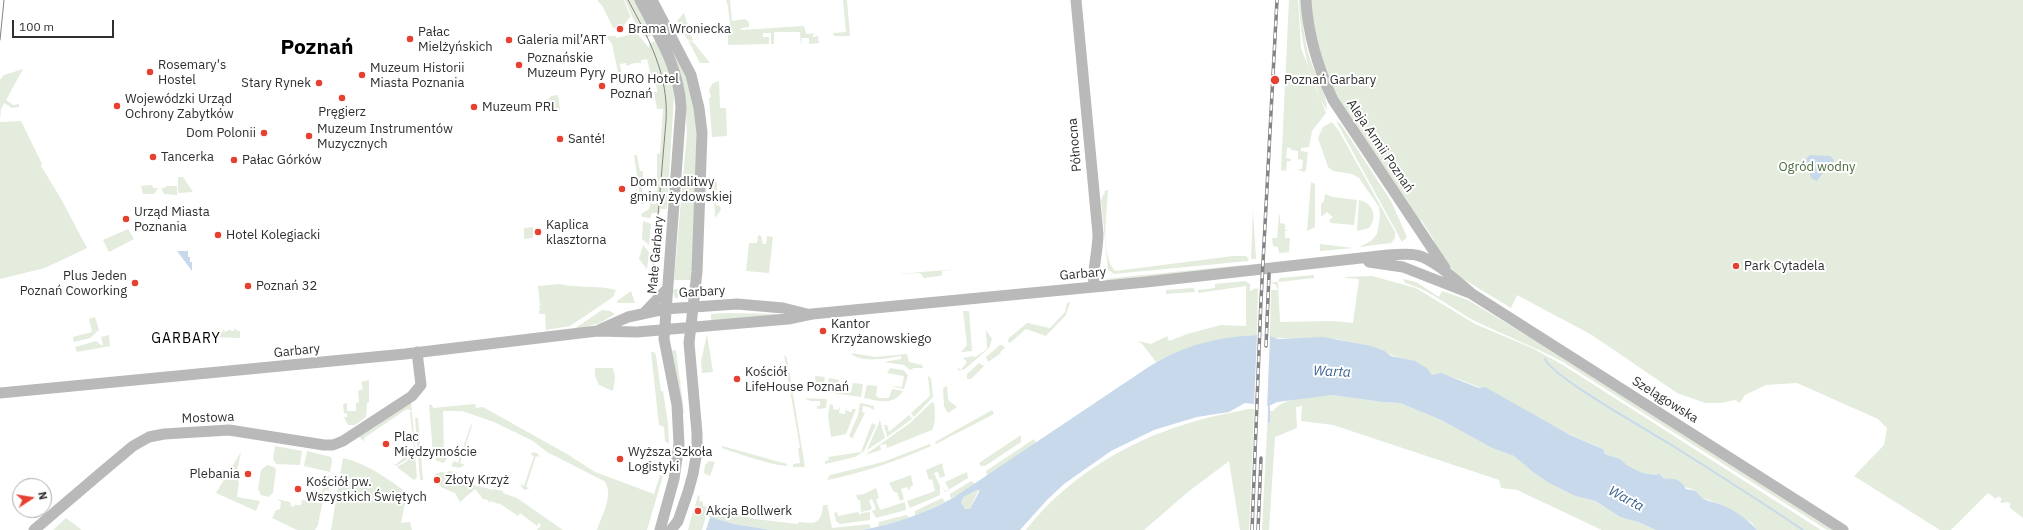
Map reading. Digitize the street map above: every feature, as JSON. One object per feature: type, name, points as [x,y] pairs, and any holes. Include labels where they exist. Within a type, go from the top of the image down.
[{"type":"street","name":"Małe Garbary","points":[[640,0],[669,56],[678,78],[680,93],[680,130],[664,329],[665,349],[677,405],[679,439],[674,479],[660,530]]},
{"type":"street","points":[[652,0],[691,75],[700,116],[699,220],[696,283],[690,327],[690,364],[697,433],[696,451],[689,488],[678,521],[671,530]]},
{"type":"street","name":"Północna","points":[[1076,0],[1098,234],[1097,257],[1093,276],[1094,287]]},
{"type":"street","name":"Aleja Armii Poznań","points":[[1306,0],[1314,52],[1322,76],[1333,100],[1449,274]]},
{"type":"street","points":[[1403,266],[1418,255],[1424,244],[1422,235]]},
{"type":"street","name":"Garbary","points":[[0,393],[417,352],[597,331],[637,332],[788,319],[812,314],[1094,287],[1356,260],[1388,255],[1418,255]]},
{"type":"street","name":"Szelągowska","points":[[1418,255],[1449,274],[1472,294],[1843,530]]},
{"type":"street","name":"Garbary","points":[[1356,260],[1403,266]]},
{"type":"street","name":"Szelągowska","points":[[1403,266],[1472,294]]},
{"type":"street","points":[[645,312],[667,289]]},
{"type":"street","name":"Garbary","points":[[597,331],[628,317],[645,312],[693,306],[753,305],[783,308],[812,314]]},
{"type":"street","name":"Mostowa","points":[[34,530],[108,466],[133,446],[149,437],[164,434],[229,430],[324,445],[333,445],[354,434],[412,396],[421,385],[417,352]]},
{"type":"green space","points":[[597,0],[624,0],[631,18],[629,18],[623,27],[613,28],[603,7]]},
{"type":"green space","points":[[625,0],[635,0],[652,35],[646,38],[639,31],[639,27],[635,23]]},
{"type":"green space","points":[[726,0],[730,0],[732,21],[745,19],[749,22],[749,27],[778,24],[741,28],[741,30],[804,26],[806,34],[818,33],[813,34],[813,37],[818,36],[819,43],[809,44],[809,38],[802,38],[801,46],[800,32],[774,32],[774,44],[771,44],[771,33],[763,33],[763,37],[769,37],[769,44],[728,45],[728,34],[731,34]]},
{"type":"green space","points":[[843,0],[847,0],[850,36],[834,36],[833,33],[846,32]]},
{"type":"green space","points":[[1289,0],[1298,0],[1301,48],[1326,113],[1312,131],[1309,147],[1301,148],[1301,151],[1308,152],[1306,170],[1304,172],[1297,169],[1302,169],[1303,160],[1298,159],[1298,151],[1291,150],[1291,148],[1287,148],[1286,158],[1291,159],[1291,161],[1287,161],[1286,171],[1281,170]]},
{"type":"green space","points":[[1299,0],[1302,0],[1302,15],[1306,45],[1312,65],[1323,90],[1327,110],[1314,85],[1306,56],[1301,28]]},
{"type":"green space","name":"Park Cytadela","points":[[1310,0],[2023,0],[2023,518],[2010,508],[2010,503],[2002,503],[2000,502],[2002,499],[1998,496],[1996,499],[1988,493],[1951,530],[1940,530],[1854,476],[1884,445],[1887,428],[1878,419],[1797,383],[1766,385],[1745,395],[1740,403],[1735,400],[1721,403],[1705,403],[1677,393],[1592,335],[1517,295],[1511,308],[1460,277],[1446,263],[1421,220],[1419,222],[1350,121],[1320,63]]},
{"type":"green space","points":[[684,13],[693,41],[687,39],[677,21]]},
{"type":"green space","points":[[637,33],[649,48],[649,44],[656,40],[668,67],[674,96],[667,209],[660,209],[660,213],[652,213],[650,218],[642,217],[641,214],[649,209],[651,201],[652,204],[656,204],[657,193],[652,192],[657,191],[657,154],[660,153],[663,109],[657,109],[654,92],[657,92],[657,90],[654,75],[651,76],[647,59],[641,60],[641,63],[634,63],[627,66],[626,63],[620,64],[623,82],[620,82],[612,44],[606,36],[616,36],[616,38]]},
{"type":"green space","points":[[666,34],[688,78],[697,116],[693,280],[674,280],[687,132],[685,100]]},
{"type":"green space","points":[[688,40],[694,43],[710,63],[700,63]]},
{"type":"green space","points":[[23,69],[6,100],[13,105],[19,104],[19,107],[12,108],[4,103],[1,109],[0,119],[0,80],[4,75]]},
{"type":"green space","points":[[719,81],[720,108],[726,108],[727,136],[712,137],[709,98],[711,97],[709,90],[713,83]]},
{"type":"green space","points":[[558,95],[559,110],[550,104],[548,100],[551,96]]},
{"type":"green space","points":[[21,121],[42,164],[41,166],[60,197],[87,248],[45,268],[0,279],[0,122]]},
{"type":"green space","points":[[1336,121],[1340,123],[1391,201],[1407,237],[1402,242]]},
{"type":"green space","points":[[1332,122],[1339,131],[1395,232],[1395,238],[1391,243],[1359,247],[1371,241],[1377,234],[1380,216],[1379,207],[1359,178],[1352,174],[1333,171],[1328,167],[1318,138],[1323,127]]},
{"type":"green space","points":[[634,155],[637,155],[640,171],[643,171],[642,202],[645,203],[644,204],[641,204]]},
{"type":"green space","points":[[178,177],[183,177],[193,192],[178,193]]},
{"type":"green space","points":[[714,182],[717,182],[716,205],[720,206],[721,210],[715,218]]},
{"type":"green space","points":[[1311,182],[1315,184],[1315,227],[1307,231]]},
{"type":"green space","points":[[152,185],[153,188],[158,188],[154,194],[143,194],[141,186]]},
{"type":"green space","points":[[166,186],[177,186],[177,195],[164,194],[161,188],[165,188]]},
{"type":"green space","points":[[1110,190],[1108,191],[1106,244],[1110,264],[1115,271],[1233,256],[1246,256],[1249,259],[1248,261],[1114,274],[1108,270],[1101,200],[1105,192],[1104,191]]},
{"type":"green space","points":[[1325,194],[1333,197],[1357,200],[1354,225],[1331,223],[1329,220],[1333,217],[1327,212],[1321,217],[1321,204],[1324,201]]},
{"type":"green space","points":[[1359,200],[1371,207],[1373,211],[1373,219],[1369,228],[1357,231]]},
{"type":"green space","points":[[1253,210],[1256,259],[1251,259]]},
{"type":"green space","points":[[1279,215],[1280,223],[1285,224],[1285,230],[1290,231],[1285,231],[1285,238],[1290,238],[1289,252],[1279,253],[1278,247],[1273,246],[1272,238],[1277,238]]},
{"type":"green space","points":[[643,221],[651,224],[649,245],[642,239]]},
{"type":"green space","points":[[533,227],[533,238],[524,239],[524,228]]},
{"type":"green space","points":[[128,229],[134,239],[109,252],[103,240]]},
{"type":"green space","points":[[758,235],[761,236],[763,244],[766,244],[767,236],[773,237],[769,273],[746,271],[749,243],[757,243]]},
{"type":"green space","points":[[1320,244],[1353,248],[1320,251]]},
{"type":"green space","points":[[643,245],[649,252],[647,269],[639,259]]},
{"type":"green space","points":[[1243,265],[1245,267],[1110,280],[1104,279]]},
{"type":"green space","points":[[959,269],[942,271],[942,275],[924,278],[920,273],[897,274]]},
{"type":"green space","points":[[1314,275],[1314,278],[1278,282],[1280,278]]},
{"type":"green space","points":[[1372,276],[1416,288],[1475,324],[1532,348],[1563,365],[1821,530],[1757,530],[1752,523],[1721,504],[1700,497],[1696,491],[1664,479],[1660,474],[1647,474],[1635,469],[1617,458],[1605,454],[1603,449],[1573,436],[1500,397],[1461,380],[1445,376],[1432,375],[1422,366],[1396,357],[1385,351],[1337,339],[1273,338],[1270,336],[1271,290],[1278,290],[1276,285],[1271,282],[1278,282],[1280,322],[1334,321],[1353,323],[1359,279],[1345,277]]},
{"type":"green space","points":[[1403,279],[1416,282],[1439,297],[1442,291],[1468,300],[1539,343],[1833,530],[1827,530],[1563,362],[1477,322],[1424,290],[1405,283]]},
{"type":"green space","points":[[1245,281],[1250,284],[1250,291],[1256,288],[1258,289],[1257,335],[1205,343],[1180,351],[1156,362],[1138,341],[1151,344],[1167,336],[1169,341],[1187,334],[1221,325],[1246,326],[1246,286],[1198,293],[1198,290],[1215,288],[1215,284]]},
{"type":"green space","points":[[560,284],[609,288],[616,290],[613,297],[570,326],[546,330],[545,314],[539,314],[539,310],[541,310],[539,308],[538,286]]},
{"type":"green space","points":[[1194,288],[1195,292],[1166,294],[1166,290]]},
{"type":"green space","points":[[673,290],[690,291],[680,298],[680,296],[678,296],[677,299],[674,296]]},
{"type":"green space","points":[[631,291],[635,303],[617,303],[617,301]]},
{"type":"green space","points":[[1070,302],[1066,315],[1046,336],[1026,329],[1010,343],[1008,341],[1009,338],[1027,323],[1050,328],[1065,312],[1067,303]]},
{"type":"green space","points":[[602,310],[610,311],[615,314],[600,323],[571,331]]},
{"type":"green space","points":[[963,311],[969,311],[972,351],[961,352],[967,345]]},
{"type":"green space","points":[[711,314],[788,314],[711,321]]},
{"type":"green space","points":[[95,317],[99,330],[90,338],[74,342],[73,337],[92,332],[89,319]]},
{"type":"green space","points":[[223,329],[225,332],[231,329],[231,331],[236,329],[237,331],[240,331],[240,338],[211,337],[212,332],[223,332]]},
{"type":"green space","points":[[986,330],[992,339],[989,348],[965,369],[959,371],[957,367],[961,370],[967,362],[963,358],[974,356],[974,358],[987,349]]},
{"type":"green space","points":[[707,334],[713,372],[702,373],[701,362]]},
{"type":"green space","points":[[109,335],[110,346],[77,352],[75,347],[96,341],[103,345],[101,337]]},
{"type":"green space","points":[[1000,345],[1005,348],[1000,352],[1001,353],[988,362],[986,357]]},
{"type":"green space","points":[[676,350],[684,413],[682,414],[669,351]]},
{"type":"green space","points":[[651,352],[654,352],[656,355],[661,391],[663,391],[668,423],[669,444],[665,441],[664,427],[659,425]]},
{"type":"green space","points":[[851,353],[875,357],[907,354],[909,362],[922,365],[923,368],[914,368],[910,370],[904,365],[884,362],[901,359],[901,356],[882,359],[867,359],[860,358]]},
{"type":"green space","points":[[784,355],[787,358],[805,467],[793,467],[793,464],[800,463],[798,448],[800,448]]},
{"type":"green space","points":[[979,363],[984,366],[971,379],[967,379],[967,374]]},
{"type":"green space","points":[[595,368],[613,368],[615,377],[613,391],[599,385],[595,376]]},
{"type":"green space","points":[[890,368],[903,370],[908,375],[904,389],[890,386],[902,387],[904,376],[887,373]]},
{"type":"green space","points":[[815,376],[825,377],[823,391],[816,390]]},
{"type":"green space","points":[[928,376],[931,378],[933,397],[914,417],[911,413],[930,396]]},
{"type":"green space","points":[[829,378],[839,380],[838,390],[848,393],[851,392],[853,383],[863,384],[861,397],[826,392]]},
{"type":"green space","points":[[369,380],[369,402],[367,403],[366,417],[355,425],[348,425],[344,417],[347,417],[347,414],[344,413],[343,404],[347,403],[347,411],[356,411],[356,403],[359,402],[358,391],[363,389],[361,382]]},
{"type":"green space","points":[[867,385],[877,386],[876,396],[879,398],[889,398],[892,389],[903,391],[899,396],[891,401],[875,400],[864,398]]},
{"type":"green space","points":[[947,386],[948,400],[957,407],[948,413],[944,406],[943,388]]},
{"type":"green space","points":[[1332,395],[1400,403],[1441,420],[1492,448],[1514,456],[1534,473],[1549,483],[1575,496],[1594,501],[1620,517],[1638,522],[1656,530],[1602,530],[1517,490],[1501,488],[1499,480],[1333,425],[1301,421],[1302,406],[1296,407],[1297,428],[1275,437],[1269,530],[1262,530],[1268,411],[1273,411],[1278,406],[1292,400]]},
{"type":"green space","points":[[805,398],[827,399],[826,408],[817,409],[817,406],[820,406],[820,401],[810,401]]},
{"type":"green space","points":[[411,402],[412,411],[407,409],[364,438],[364,441],[380,455],[358,436]]},
{"type":"green space","points":[[932,402],[934,403],[935,416],[932,430],[887,448],[886,444],[880,445],[881,450],[865,455],[910,423]]},
{"type":"green space","points":[[860,403],[874,406],[874,410],[863,406],[862,412],[865,413],[853,437],[854,439],[849,436],[858,415]]},
{"type":"green space","points":[[475,404],[476,408],[483,407],[567,454],[595,472],[654,494],[660,475],[663,476],[647,530],[597,530],[608,499],[607,486],[604,481],[547,452],[533,441],[494,422],[462,411],[443,411],[444,455],[447,458],[444,463],[437,461],[433,454],[429,405],[432,405],[433,408]]},
{"type":"green space","points":[[830,404],[833,405],[833,409],[838,410],[840,407],[839,413],[845,414],[846,408],[847,411],[852,412],[852,409],[856,409],[846,434],[831,437],[828,416]]},
{"type":"green space","points":[[1254,409],[1249,530],[1240,530],[1229,461],[1188,492],[1144,530],[1026,530],[1059,494],[1098,465],[1119,452],[1141,441],[1186,424],[1209,417]]},
{"type":"green space","points":[[992,410],[994,414],[936,444],[935,442]]},
{"type":"green space","points":[[410,412],[412,412],[415,450],[406,460],[396,466],[386,458],[395,465],[414,449]]},
{"type":"green space","points":[[909,415],[912,419],[887,437],[884,425],[887,425],[889,432]]},
{"type":"green space","points":[[415,418],[418,418],[423,480],[420,480]]},
{"type":"green space","points":[[880,420],[885,438],[867,450]]},
{"type":"green space","points":[[872,423],[876,425],[864,451],[855,457],[825,464],[825,461],[829,460],[828,457],[861,452]]},
{"type":"green space","points":[[471,424],[472,425],[460,463],[465,465],[459,468],[451,466],[454,461],[458,463]]},
{"type":"green space","points":[[1021,435],[1021,442],[985,466],[981,466],[979,463]]},
{"type":"green space","points":[[1034,439],[1036,443],[987,476],[986,471]]},
{"type":"green space","points":[[930,444],[931,446],[893,462],[854,474],[827,480],[830,475],[883,462]]},
{"type":"green space","points":[[275,446],[302,451],[300,465],[276,464],[273,459]]},
{"type":"green space","points":[[722,446],[787,464],[786,466],[762,461],[722,448]]},
{"type":"green space","points":[[307,451],[331,457],[332,461],[330,472],[304,466]]},
{"type":"green space","points":[[241,452],[237,471],[239,472],[239,482],[237,497],[260,501],[256,511],[216,493]]},
{"type":"green space","points":[[415,452],[417,478],[414,480],[397,467],[407,461]]},
{"type":"green space","points":[[534,452],[540,457],[536,456],[526,487],[530,488],[524,490],[520,484],[524,486],[534,456],[530,454]]},
{"type":"green space","points":[[343,458],[369,468],[385,477],[407,493],[401,523],[410,522],[412,530],[331,530]]},
{"type":"green space","points":[[709,461],[715,462],[710,476],[704,473],[705,465]]},
{"type":"green space","points":[[942,463],[945,476],[940,478],[938,472],[934,473],[940,486],[940,495],[910,508],[907,501],[935,491],[932,479],[929,480],[926,470]]},
{"type":"green space","points":[[267,465],[274,467],[276,470],[273,493],[268,497],[261,495],[258,489],[261,470]]},
{"type":"green space","points":[[448,471],[457,472],[456,480],[493,490],[503,491],[503,493],[517,498],[563,530],[537,530],[541,525],[539,523],[537,526],[520,513],[518,516],[499,503],[498,504],[491,501],[489,503],[488,500],[483,499],[475,489],[460,502],[455,493],[441,487],[436,481],[439,478],[435,478],[435,474],[442,472],[447,473]]},
{"type":"green space","points":[[967,472],[968,478],[945,492],[942,486],[945,491],[949,489],[945,482]]},
{"type":"green space","points":[[326,475],[329,475],[329,491],[325,490],[318,525],[315,530],[297,530],[272,518],[276,510],[280,509],[281,502],[277,499],[290,502],[291,506],[294,507],[294,505],[301,505],[302,500],[319,503]]},
{"type":"green space","points":[[911,475],[913,485],[909,491],[907,487],[901,489],[904,499],[900,501],[897,492],[894,492],[889,483]]},
{"type":"green space","points":[[971,481],[976,484],[951,499],[950,494]]},
{"type":"green space","points":[[876,488],[879,498],[876,499],[880,510],[905,502],[906,510],[876,518],[872,511],[876,509],[872,499],[869,501],[872,508],[861,512],[860,500],[858,500],[856,495],[864,494]]},
{"type":"green space","points":[[979,489],[970,509],[965,509],[961,502],[962,497]]},
{"type":"green space","points":[[698,495],[700,496],[699,501],[703,502],[703,506],[755,519],[798,524],[799,522],[814,523],[817,521],[821,516],[823,505],[827,505],[827,503],[832,528],[869,524],[871,528],[862,530],[771,530],[734,524],[706,516],[702,530],[688,530],[693,511],[701,514],[703,509],[695,506]]},
{"type":"green space","points":[[942,498],[945,502],[915,516],[915,511]]},
{"type":"green space","points":[[837,512],[838,516],[858,512],[860,515],[862,513],[870,512],[870,520],[840,524],[836,521],[834,513]]},
{"type":"green space","points":[[906,515],[910,518],[878,527],[879,522]]},
{"type":"green space","points":[[66,518],[82,530],[53,530]]},
{"type":"water","points":[[1810,155],[1830,156],[1834,160],[1832,166],[1824,171],[1817,181],[1811,178],[1806,159]]},
{"type":"water","points":[[177,251],[188,251],[188,257],[190,257],[190,262],[192,262],[192,271]]},
{"type":"water","name":"Warta","points":[[1243,336],[1270,336],[1278,339],[1323,337],[1371,346],[1385,351],[1391,356],[1415,361],[1428,369],[1432,375],[1441,373],[1479,388],[1485,387],[1570,435],[1603,449],[1605,454],[1621,460],[1635,469],[1647,474],[1660,474],[1664,479],[1671,478],[1677,480],[1682,483],[1686,489],[1696,491],[1704,499],[1725,506],[1735,512],[1750,522],[1757,530],[1656,530],[1638,522],[1620,517],[1595,501],[1575,496],[1549,483],[1534,473],[1514,456],[1492,448],[1441,420],[1400,403],[1332,395],[1277,402],[1269,406],[1245,403],[1229,412],[1197,417],[1154,430],[1111,451],[1064,484],[1047,500],[1020,530],[862,530],[909,518],[953,498],[1150,366],[1163,359],[1189,347],[1202,343]],"holes":[[[979,490],[970,509],[965,509],[961,502],[963,497]]]},
{"type":"water","points":[[710,517],[734,524],[771,530],[706,530]]},
{"type":"pier","points":[[1257,335],[1270,336],[1267,408],[1254,407]]},
{"type":"waterway","points":[[1545,359],[1565,378],[1583,391],[1705,466],[1803,530]]},
{"type":"waterway","points":[[1269,406],[1269,422]]},
{"type":"tram line","points":[[0,40],[4,0]]},
{"type":"tram line","points":[[628,0],[656,58],[661,73],[666,104],[666,121],[653,274]]},
{"type":"railway","points":[[1252,530],[1261,300],[1277,0]]},
{"type":"railway","points":[[1266,346],[1269,274]]},
{"type":"railway","points":[[1258,530],[1261,458]]},
{"type":"place","name":"Brama Wroniecka","points":[[620,29]]},
{"type":"place","name":"Pałac Mielżyńskich","points":[[410,39]]},
{"type":"place","name":"Galeria mil’ART","points":[[509,40]]},
{"type":"place","name":"Poznańskie Muzeum Pyry","points":[[519,65]]},
{"type":"place","name":"Rosemary's Hostel","points":[[150,72]]},
{"type":"place","name":"Muzeum Historii Miasta Poznania","points":[[362,75]]},
{"type":"place","name":"Poznań Garbary","points":[[1275,80]]},
{"type":"place","name":"Stary Rynek","points":[[319,83]]},
{"type":"place","name":"PURO Hotel Poznań","points":[[602,86]]},
{"type":"place","name":"Pręgierz","points":[[342,98]]},
{"type":"place","name":"Wojewódzki Urząd Ochrony Zabytków","points":[[117,106]]},
{"type":"place","name":"Muzeum PRL","points":[[474,107]]},
{"type":"place","name":"Dom Polonii","points":[[264,133]]},
{"type":"place","name":"Muzeum Instrumentów Muzycznych","points":[[309,136]]},
{"type":"place","name":"Santé!","points":[[560,139]]},
{"type":"place","name":"Tancerka","points":[[153,157]]},
{"type":"place","name":"Pałac Górków","points":[[234,160]]},
{"type":"place","name":"Dom modlitwy gminy żydowskiej","points":[[622,189]]},
{"type":"place","name":"Urząd Miasta Poznania","points":[[126,219]]},
{"type":"place","name":"Kaplica klasztorna","points":[[538,232]]},
{"type":"place","name":"Hotel Kolegiacki","points":[[218,235]]},
{"type":"place","name":"Park Cytadela","points":[[1736,266]]},
{"type":"place","name":"Plus Jeden Poznań Coworking","points":[[135,283]]},
{"type":"place","name":"Poznań 32","points":[[248,286]]},
{"type":"place","name":"Kantor Krzyżanowskiego","points":[[823,331]]},
{"type":"place","name":"Kościół LifeHouse Poznań","points":[[737,379]]},
{"type":"place","name":"Plac Międzymoście","points":[[386,444]]},
{"type":"place","name":"Wyższa Szkoła Logistyki","points":[[620,459]]},
{"type":"place","name":"Plebania","points":[[248,474]]},
{"type":"place","name":"Złoty Krzyż","points":[[437,480]]},
{"type":"place","name":"Kościół pw. Wszystkich Świętych","points":[[298,489]]},
{"type":"place","name":"Akcja Bollwerk","points":[[698,511]]},
{"type":"district","name":"Poznań","points":[[317,48]]},
{"type":"district","name":"GARBARY","points":[[186,339]]},
{"type":"park label","name":"Ogród wodny","points":[[1817,167]]}]
